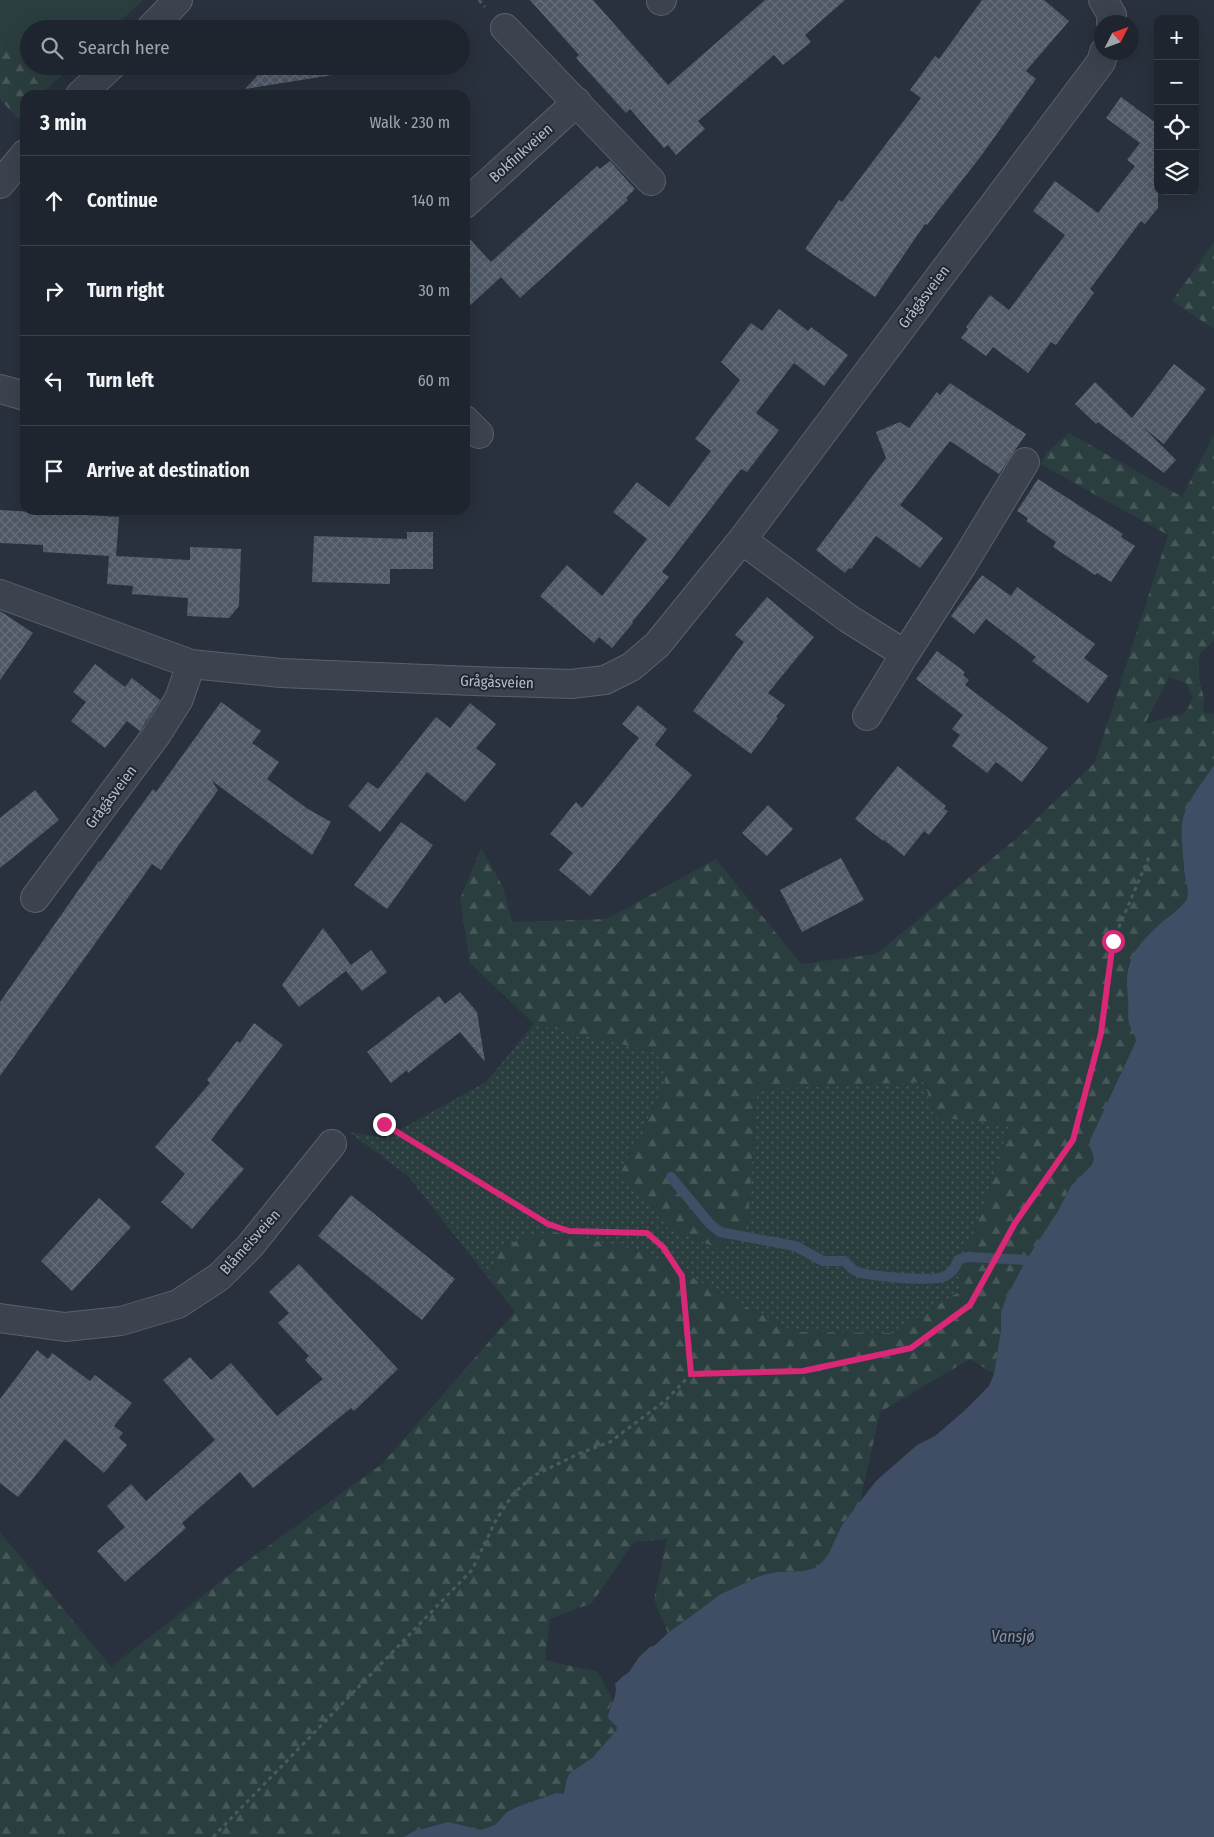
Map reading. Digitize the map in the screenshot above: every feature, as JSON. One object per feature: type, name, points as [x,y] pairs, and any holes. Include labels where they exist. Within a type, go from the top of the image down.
[{"type":"street","points":[[160,20],[171,10],[178,0]]},
{"type":"street","points":[[1103,0],[1112,15]]},
{"type":"street","points":[[504,28],[651,181]]},
{"type":"street","name":"Grågåsveien","points":[[0,594],[191,664],[281,673],[464,681],[571,684],[605,680],[631,667],[657,645],[742,540],[1102,60]]},
{"type":"street","points":[[85,90],[101,75]]},
{"type":"street","name":"Bokfinkveien","points":[[470,199],[576,102]]},
{"type":"street","points":[[0,389],[20,395]]},
{"type":"street","points":[[867,716],[1025,462]]},
{"type":"street","points":[[742,540],[849,619],[905,654]]},
{"type":"street","name":"Grågåsveien","points":[[35,898],[157,734],[179,700],[191,664]]},
{"type":"street","name":"Blåmeisveien","points":[[0,1318],[65,1327],[121,1321],[178,1304],[219,1277],[250,1246],[332,1144]]},
{"type":"path","points":[[212,1837],[472,1570],[495,1522],[513,1494],[533,1476],[578,1454],[610,1442],[666,1400],[691,1374],[803,1371],[911,1348],[970,1305],[1015,1223],[1073,1140],[1101,1033],[1113,941],[1150,857]]},
{"type":"path","points":[[384,1124],[548,1224],[569,1231],[647,1233],[663,1247],[682,1276],[691,1374]]},
{"type":"green space","points":[[0,0],[143,0],[122,20],[20,20],[20,61],[0,38]]},
{"type":"green space","points":[[0,38],[20,61],[20,75],[33,75],[46,90],[20,90],[20,115],[17,118],[0,99]]},
{"type":"green space","points":[[33,75],[62,75],[46,90]]},
{"type":"green space","points":[[1214,242],[1214,329],[1172,301]]},
{"type":"green space","points":[[1069,433],[1182,497],[1214,434],[1214,640],[1199,655],[1199,677],[1204,699],[1203,712],[1214,714],[1214,765],[1193,796],[1184,818],[1183,863],[1188,890],[1187,898],[1182,906],[1166,918],[1128,964],[1129,1022],[1136,1041],[1090,1140],[1094,1158],[1092,1165],[1071,1186],[1058,1211],[1026,1260],[1006,1298],[1001,1312],[1001,1330],[994,1374],[970,1359],[880,1412],[860,1502],[842,1525],[828,1555],[815,1568],[803,1571],[777,1572],[746,1582],[721,1594],[668,1633],[654,1599],[667,1539],[634,1542],[592,1603],[550,1619],[545,1660],[598,1672],[613,1700],[608,1712],[608,1718],[617,1727],[616,1731],[592,1758],[566,1782],[564,1795],[556,1793],[517,1807],[507,1812],[495,1825],[481,1830],[437,1824],[414,1831],[404,1837],[0,1837],[0,1532],[111,1667],[242,1565],[382,1464],[515,1312],[489,1279],[500,1249],[522,1238],[550,1231],[645,1252],[794,1332],[895,1333],[960,1291],[960,1262],[988,1195],[1009,1125],[934,1117],[925,1082],[757,1089],[748,1224],[720,1249],[669,1229],[621,1172],[665,1084],[660,1053],[534,1024],[470,963],[460,899],[481,848],[503,887],[512,922],[607,919],[716,859],[801,964],[876,954],[1017,838],[1095,762],[1168,535],[1040,464],[1047,452]],"holes":[[[1169,677],[1186,683],[1193,699],[1185,713],[1145,724]]]},
{"type":"green space","points":[[534,1024],[660,1053],[665,1084],[621,1172],[748,1224],[757,1089],[925,1082],[934,1117],[1009,1125],[988,1195],[960,1262],[960,1291],[895,1333],[794,1332],[645,1252],[500,1249],[489,1279],[408,1176],[349,1132],[385,1138],[486,1082]]},
{"type":"water","name":"Vansjø","points":[[1214,765],[1214,1837],[404,1837],[414,1831],[448,1822],[481,1830],[495,1825],[507,1812],[517,1807],[556,1793],[564,1794],[569,1774],[592,1758],[616,1731],[617,1727],[608,1718],[616,1693],[615,1684],[629,1672],[639,1657],[721,1594],[760,1576],[777,1572],[803,1571],[815,1568],[828,1555],[842,1525],[876,1481],[917,1445],[935,1436],[989,1386],[994,1374],[1001,1330],[1001,1312],[1006,1298],[1026,1260],[1058,1211],[1071,1186],[1092,1165],[1094,1158],[1090,1140],[1136,1041],[1128,1018],[1127,976],[1129,966],[1137,949],[1187,898],[1188,891],[1184,872],[1182,843],[1183,818],[1192,797]]},
{"type":"building","points":[[530,0],[593,0],[668,85],[765,0],[845,0],[805,35],[811,42],[783,65],[774,55],[698,121],[705,129],[676,155],[668,145],[664,148],[630,109],[626,113],[576,58],[579,55]]},
{"type":"building","points":[[982,0],[1044,0],[1069,21],[1026,71],[1036,79],[981,156],[927,225],[925,224],[875,297],[805,249],[839,200],[842,202],[921,98],[910,90],[935,56],[939,59]]},
{"type":"building","points":[[258,75],[333,75],[245,89]]},
{"type":"building","points":[[1121,97],[1154,122],[1154,195],[1158,195],[1158,208],[1145,224],[1141,221],[1090,289],[1094,293],[1056,345],[1051,342],[1028,373],[993,347],[986,356],[961,338],[968,329],[966,327],[990,295],[1009,310],[1065,235],[1033,211],[1055,181],[1098,213],[1135,166],[1127,160],[1140,143],[1106,118]]},
{"type":"building","points":[[610,161],[635,189],[626,198],[628,200],[520,298],[501,277],[470,305],[470,239],[491,262],[597,166],[600,169]]},
{"type":"building","points":[[779,309],[808,331],[811,327],[848,355],[824,386],[794,363],[756,413],[779,430],[747,472],[741,469],[662,572],[669,577],[612,648],[599,637],[594,643],[540,596],[567,565],[602,596],[647,539],[613,512],[637,482],[669,507],[711,451],[695,439],[740,380],[721,362],[751,323],[762,331]]},
{"type":"building","points":[[1174,364],[1206,389],[1164,444],[1144,428],[1176,460],[1164,473],[1098,422],[1096,424],[1075,404],[1095,382],[1132,418]]},
{"type":"building","points":[[950,383],[1026,434],[999,474],[950,441],[900,505],[943,538],[920,568],[876,536],[851,569],[849,568],[845,573],[816,550],[886,458],[876,432],[900,422],[909,428],[937,392],[940,395]]},
{"type":"building","points":[[1038,479],[1123,534],[1121,537],[1135,546],[1111,582],[1097,573],[1095,575],[1053,547],[1056,542],[1026,521],[1028,518],[1017,511]]},
{"type":"building","points":[[0,510],[20,511],[20,515],[119,517],[116,556],[190,560],[190,547],[241,549],[239,606],[229,618],[187,616],[188,598],[132,594],[133,586],[107,584],[109,556],[43,552],[43,545],[0,543]]},
{"type":"building","points":[[407,532],[433,532],[433,569],[390,569],[390,584],[312,582],[314,536],[407,539]]},
{"type":"building","points":[[982,575],[1011,596],[1017,587],[1095,644],[1084,658],[1108,676],[1088,703],[1032,661],[1036,657],[986,619],[974,634],[951,616]]},
{"type":"building","points":[[767,597],[814,637],[768,693],[785,705],[776,717],[778,718],[751,754],[693,711],[744,642],[735,635]]},
{"type":"building","points":[[0,611],[33,633],[0,680]]},
{"type":"building","points":[[937,651],[965,672],[963,675],[969,680],[965,685],[1048,748],[1022,782],[996,762],[987,773],[952,746],[960,735],[952,729],[963,715],[916,679]]},
{"type":"building","points":[[95,664],[125,687],[132,678],[160,700],[140,731],[127,721],[105,748],[71,721],[86,702],[73,692]]},
{"type":"building","points":[[221,702],[261,731],[252,743],[279,762],[267,779],[308,809],[331,822],[312,855],[211,780],[218,790],[161,870],[152,864],[0,1076],[0,1002],[99,861],[153,789],[156,792]]},
{"type":"building","points":[[470,703],[496,724],[476,748],[496,764],[465,802],[427,772],[380,832],[348,806],[368,782],[378,789],[436,717],[450,728]]},
{"type":"building","points":[[638,705],[667,729],[655,745],[692,775],[590,896],[559,870],[573,853],[550,834],[576,802],[582,808],[639,738],[622,724]]},
{"type":"building","points":[[898,766],[946,806],[944,809],[948,811],[929,835],[924,831],[904,856],[855,819]]},
{"type":"building","points":[[35,790],[59,820],[0,868],[0,818]]},
{"type":"building","points":[[768,805],[793,829],[767,856],[742,833]]},
{"type":"building","points":[[401,822],[433,845],[387,909],[354,885]]},
{"type":"building","points":[[841,858],[864,900],[802,932],[780,890]]},
{"type":"building","points":[[323,928],[351,965],[371,950],[387,972],[362,991],[346,971],[299,1007],[282,985]]},
{"type":"building","points":[[460,992],[477,1012],[485,1062],[460,1032],[408,1073],[407,1070],[391,1083],[367,1052],[439,996],[445,1004]]},
{"type":"building","points":[[254,1023],[283,1045],[211,1140],[244,1169],[192,1229],[161,1202],[185,1174],[155,1147],[210,1083],[207,1080],[237,1041],[240,1043]]},
{"type":"building","points":[[351,1195],[455,1279],[422,1320],[318,1236]]},
{"type":"building","points":[[99,1198],[131,1227],[72,1291],[41,1261]]},
{"type":"building","points":[[299,1264],[398,1369],[354,1411],[351,1408],[253,1488],[240,1472],[182,1523],[186,1528],[125,1582],[97,1551],[125,1527],[107,1506],[131,1484],[146,1501],[215,1440],[163,1380],[190,1357],[211,1380],[231,1363],[277,1416],[323,1379],[305,1360],[309,1356],[278,1323],[289,1313],[269,1292]]},
{"type":"building","points":[[37,1350],[48,1359],[52,1353],[90,1381],[95,1375],[132,1403],[114,1426],[123,1433],[119,1438],[127,1445],[104,1473],[65,1439],[18,1497],[0,1483],[0,1399]]},
{"type":"waterway","points":[[671,1177],[710,1224],[720,1232],[795,1246],[823,1261],[844,1261],[854,1270],[863,1273],[899,1278],[925,1279],[943,1277],[954,1268],[958,1260],[967,1257],[1026,1260]]},
{"type":"route","points":[[384,1124],[548,1224],[569,1231],[609,1234],[647,1233],[663,1247],[682,1276],[691,1374],[803,1371],[911,1348],[970,1305],[1015,1223],[1073,1140],[1101,1033],[1113,941]]}]
